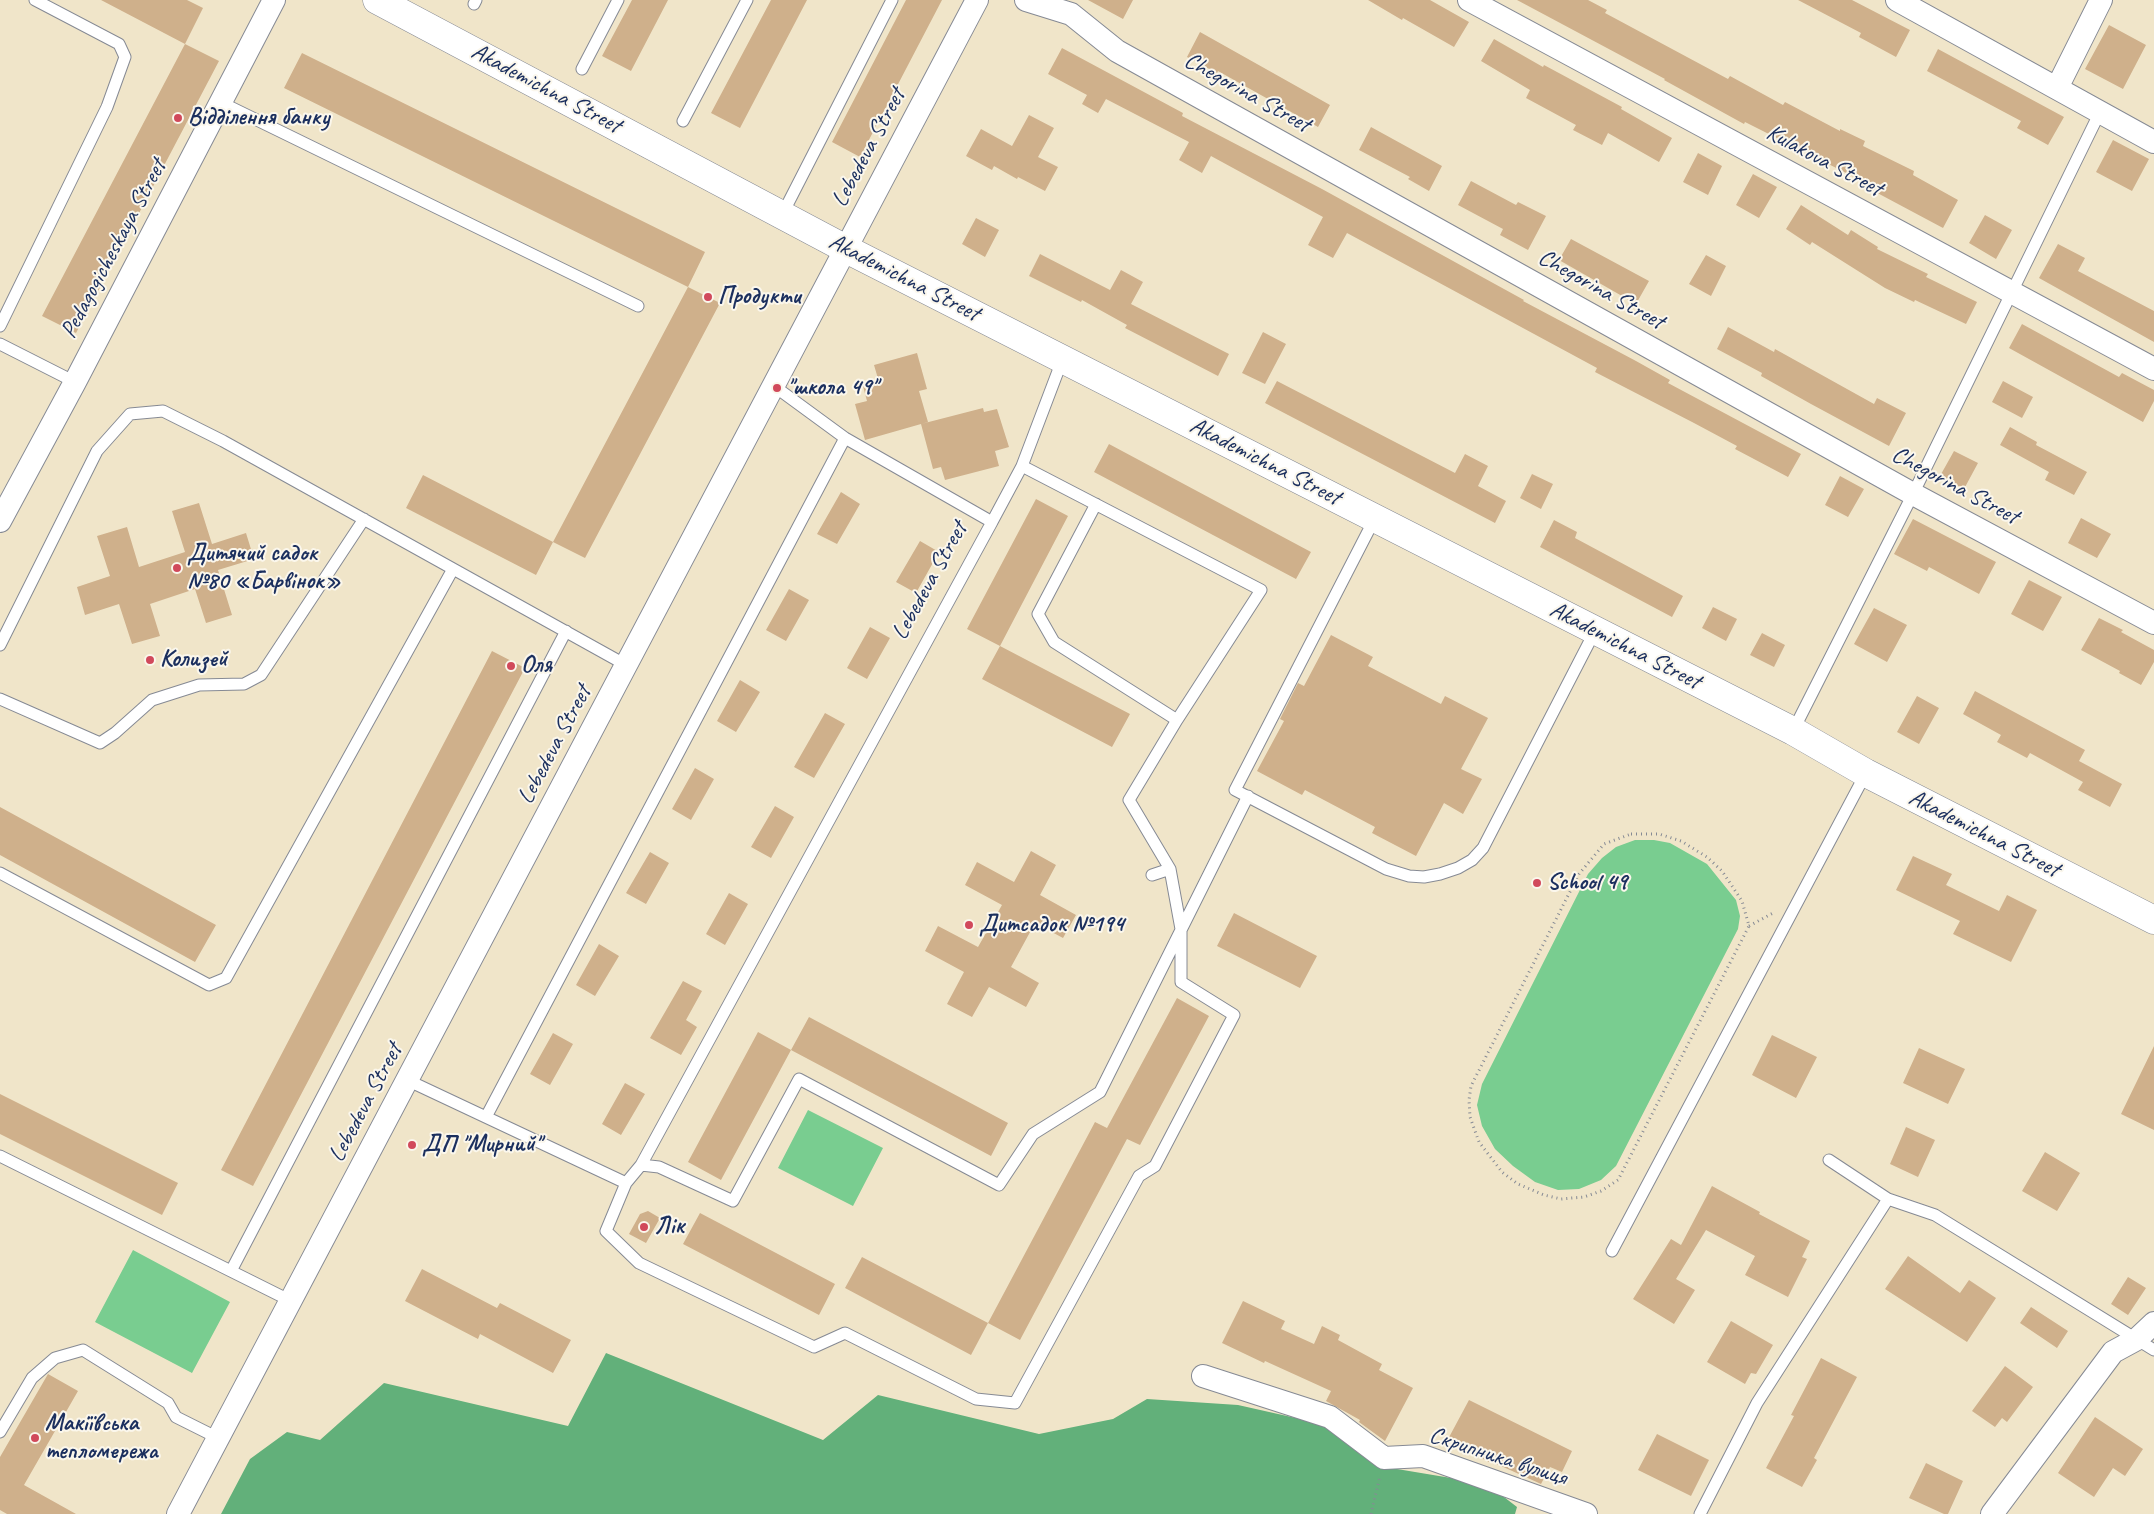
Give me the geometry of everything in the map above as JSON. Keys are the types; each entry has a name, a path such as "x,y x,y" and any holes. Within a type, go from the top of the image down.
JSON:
{"main road":[{"name":"Akademichna Street","path":"378,0 846,248 1793,731 1866,773 2154,920"}],"street":[{"name":"Pedagogicheskaya Street","path":"0,521 75,382 274,0"},
{"name":"Lebedeva Street","path":"178,1514 977,0"},
{"name":"Chegorina Street","path":"1026,0 1071,14 1117,51 1913,494 2154,623"},
{"name":"Kulakova Street","path":"1469,0 2154,369"},
{"path":"1897,0 2154,142"},
{"path":"2058,88 2101,0"},
{"path":"1992,1514 2113,1352 2145,1344 2154,1323"},
{"path":"1203,1376 1330,1417 1384,1458"},
{"name":"Скрипника вулиця","path":"1384,1458 1423,1456 1586,1514"}],"lane":[{"path":"0,326 107,107 125,57 119,44 35,0"},
{"path":"582,70 618,0"},
{"path":"683,121 748,0"},
{"path":"782,214 892,0"},
{"path":"220,102 638,306"},
{"path":"1793,731 1913,494 2100,112"},
{"path":"0,344 75,382"},
{"name":"Lebedeva Street","path":"1063,358 1022,466 641,1165 626,1183 606,1231 639,1263 814,1347 845,1333 976,1399 1015,1403 1139,1176 1155,1166 1234,1015 1181,982 1181,929"},
{"path":"774,386 845,438 992,522"},
{"path":"0,646 97,451 130,414 163,411 223,440 626,665"},
{"path":"486,1117 845,438"},
{"path":"1022,466 1261,590 1177,720 1129,800 1170,868 1181,929"},
{"path":"1096,504 1038,614 1054,642 1177,720"},
{"path":"1374,518 1235,790 1386,869 1409,876 1424,877 1458,868 1472,860 1483,848 1595,631"},
{"path":"0,699 100,743 115,733 152,700 199,685 244,684 261,675 364,519"},
{"path":"0,873 209,985 226,978 453,569"},
{"path":"230,1271 566,631"},
{"path":"1612,1251 1866,773"},
{"path":"641,1165 660,1167 733,1201 799,1079 999,1185 1033,1134 1100,1092 1248,796"},
{"path":"1152,875 1170,868"},
{"path":"408,1080 626,1183"},
{"path":"0,1156 291,1301"},
{"path":"1829,1160 1888,1198 1935,1215 2145,1344"},
{"path":"1700,1514 1757,1403 1888,1198"},
{"path":"0,1432 32,1378 55,1358 83,1350 168,1403 176,1417 218,1438"}],"path":[{"path":"1631,834 1659,834 1681,841 1707,857 1722,871 1742,901 1749,926 1618,1180 1601,1192 1584,1197 1561,1199 1544,1195 1518,1184 1502,1172 1479,1142 1470,1117 1468,1100 1471,1086 1579,874 1604,844 1631,834"},
{"path":"1371,1514 1384,1458"}],"green space":[{"path":"1635,840 1654,840 1670,843 1707,864 1736,900 1740,916 1738,929 1616,1166 1601,1180 1579,1189 1558,1190 1535,1182 1513,1166 1495,1149 1482,1126 1477,1105 1482,1084 1588,874 1602,858 1616,847"},
{"path":"808,1110 883,1148 853,1206 778,1168"},
{"path":"133,1250 230,1302 192,1373 95,1322"},
{"path":"606,1353 823,1440 878,1395 1039,1434 1113,1419 1147,1399 1238,1405 1327,1425 1385,1467 1487,1484 1517,1507 1515,1514 221,1514 250,1459 287,1432 320,1440 384,1383 568,1426"}],"building":[{"path":"101,0 187,0 203,8 185,44"},
{"path":"632,0 668,0 631,71 602,56"},
{"path":"771,0 807,0 740,128 711,113"},
{"path":"906,0 942,0 860,157 832,142"},
{"path":"1088,0 1133,0 1123,19"},
{"path":"1368,0 1430,0 1469,22 1454,47"},
{"path":"1517,0 1588,0 1607,10 1605,13 1728,79 1730,76 1783,105 1785,102 1840,131 1840,129 1865,141 1863,146 1914,171 1913,175 1958,200 1943,228 1868,188 1870,185 1745,122 1744,124 1665,79"},
{"path":"1798,0 1852,0 1910,30 1896,57 1859,37 1861,33"},
{"path":"2109,25 2146,45 2123,89 2085,69"},
{"path":"1200,32 1330,105 1318,127 1218,71 1217,73 1187,57"},
{"path":"1494,39 1543,67 1544,65 1622,107 1621,109 1672,138 1659,162 1608,133 1602,145 1573,130 1576,125 1526,98 1530,90 1481,61"},
{"path":"185,44 219,61 76,333 42,316"},
{"path":"1062,48 1183,113 1182,116 1322,189 1523,301 1636,361 1670,380 1668,383 1801,454 1788,477 1735,449 1737,446 1595,372 1597,368 1347,233 1333,258 1308,245 1323,217 1211,156 1202,173 1179,160 1189,142 1106,99 1098,113 1082,104 1087,95 1048,74"},
{"path":"1938,49 2064,117 2048,145 2017,128 2021,121 1927,71"},
{"path":"302,53 705,252 688,287 284,88"},
{"path":"1029,115 1054,128 1038,157 1058,167 1045,191 1018,177 1017,179 994,166 992,170 966,156 981,129 1012,146"},
{"path":"1371,127 1442,166 1429,191 1408,179 1410,177 1359,150"},
{"path":"2113,140 2149,159 2132,191 2096,172"},
{"path":"1698,153 1722,166 1708,195 1683,182"},
{"path":"1753,174 1777,187 1759,218 1736,205"},
{"path":"1471,181 1516,205 1518,202 1546,216 1528,250 1500,235 1503,229 1458,205"},
{"path":"1801,205 1848,235 1851,230 1878,247 1877,249 1928,274 1926,277 1977,302 1966,324 1885,288 1812,242 1810,245 1786,229"},
{"path":"1985,215 2012,230 1996,259 1969,243"},
{"path":"976,218 999,230 985,257 962,244"},
{"path":"1571,239 1649,281 1636,304 1559,260"},
{"path":"2058,244 2085,258 2078,271 2154,311 2154,342 2039,278"},
{"path":"1040,254 1110,290 1121,270 1143,282 1131,304 1229,354 1218,376 1125,328 1127,325 1082,300 1081,302 1029,276"},
{"path":"1706,255 1726,266 1711,296 1689,284"},
{"path":"688,287 720,303 585,558 553,542"},
{"path":"2022,324 2119,377 2122,373 2154,390 2154,401 2143,422 2009,348"},
{"path":"1728,327 1774,352 1775,349 1874,404 1877,398 1906,413 1889,446 1761,376 1762,373 1717,349"},
{"path":"1263,332 1286,344 1265,384 1242,373"},
{"path":"917,353 927,389 919,391 928,422 865,440 855,404 867,401 863,386 879,382 874,365"},
{"path":"1277,381 1455,473 1465,454 1488,466 1478,486 1506,501 1495,523 1265,403"},
{"path":"2003,381 2033,397 2022,418 1992,402"},
{"path":"983,408 984,412 997,409 1009,447 995,451 999,466 945,480 941,467 933,469 921,424"},
{"path":"2010,427 2037,442 2036,445 2087,472 2074,495 2045,480 2049,472 2000,445"},
{"path":"1109,444 1311,552 1296,579 1094,472"},
{"path":"1954,451 1978,463 1964,489 1940,476"},
{"path":"1532,474 1553,484 1541,509 1520,498"},
{"path":"423,475 553,542 536,575 406,508"},
{"path":"1840,476 1864,489 1848,517 1825,505"},
{"path":"841,492 860,504 837,544 817,534"},
{"path":"1036,499 1068,516 1000,646 967,629"},
{"path":"199,503 212,544 246,533 254,559 218,570 232,615 206,623 195,589 150,604 160,636 132,644 119,604 85,615 77,587 110,576 97,536 127,527 139,567 185,552 172,511"},
{"path":"2081,518 2111,534 2097,558 2068,543"},
{"path":"1913,519 1996,562 1979,594 1929,567 1927,571 1894,554"},
{"path":"1554,520 1577,532 1575,538 1683,596 1672,617 1540,547"},
{"path":"920,541 939,552 916,593 896,582"},
{"path":"2029,580 2062,597 2043,631 2011,614"},
{"path":"789,589 809,600 786,641 766,630"},
{"path":"1713,607 1737,619 1726,641 1702,628"},
{"path":"1874,608 1907,625 1887,662 1854,644"},
{"path":"2099,618 2123,630 2121,632 2154,650 2154,662 2141,685 2119,673 2120,671 2081,650"},
{"path":"870,627 890,638 867,679 847,668"},
{"path":"1762,633 1785,645 1774,667 1750,655"},
{"path":"1331,635 1373,657 1368,666 1441,704 1445,696 1488,718 1461,769 1482,779 1463,814 1444,803 1416,856 1372,833 1375,827 1305,790 1302,795 1257,771 1284,721 1280,719 1298,683 1304,686"},
{"path":"1000,646 1130,714 1112,747 982,679"},
{"path":"492,651 525,668 253,1186 221,1170"},
{"path":"740,680 760,692 736,732 717,721"},
{"path":"1975,691 2085,750 2079,761 2122,784 2110,807 2078,790 2083,782 2030,753 2027,758 1997,742 2001,735 1963,714"},
{"path":"1917,696 1939,708 1919,744 1897,732"},
{"path":"825,713 845,724 814,778 794,767"},
{"path":"695,768 714,779 691,820 672,809"},
{"path":"775,806 794,817 771,858 751,847"},
{"path":"0,807 216,925 195,962 0,855"},
{"path":"1031,851 1056,865 1040,895 1076,915 1063,938 1035,923 1011,967 1039,983 1026,1007 989,987 972,1017 947,1004 964,972 925,951 938,926 978,947 1002,905 965,885 977,862 1014,882"},
{"path":"650,852 669,863 646,904 626,893"},
{"path":"1913,856 1952,874 1946,885 1999,911 2007,895 2037,910 2011,962 1953,934 1960,921 1896,890"},
{"path":"729,893 748,904 725,945 706,934"},
{"path":"1234,913 1317,956 1300,988 1217,946"},
{"path":"599,944 619,956 595,996 576,985"},
{"path":"683,981 702,991 686,1020 697,1027 681,1055 650,1038"},
{"path":"1177,998 1209,1016 1140,1145 1127,1139 1020,1340 988,1323 1095,1122 1107,1128"},
{"path":"809,1017 1008,1123 991,1156 791,1050"},
{"path":"758,1032 791,1050 721,1180 688,1162"},
{"path":"553,1033 573,1044 550,1085 530,1074"},
{"path":"1772,1035 1817,1057 1796,1098 1752,1075"},
{"path":"2154,1046 2154,1130 2121,1114"},
{"path":"1919,1048 1965,1069 1948,1104 1903,1083"},
{"path":"625,1083 645,1094 621,1135 602,1124"},
{"path":"0,1094 178,1183 162,1215 0,1134"},
{"path":"1906,1127 1935,1140 1918,1177 1890,1164"},
{"path":"2045,1152 2080,1173 2057,1211 2022,1191"},
{"path":"1712,1186 1810,1241 1802,1257 1807,1259 1788,1297 1745,1275 1755,1256 1706,1230 1676,1279 1695,1290 1674,1324 1633,1299 1671,1239 1681,1245"},
{"name":"Лік","path":"648,1211 660,1218 646,1243 629,1234 640,1214"},
{"path":"700,1213 835,1284 819,1315 683,1244"},
{"path":"1908,1256 1960,1293 1969,1280 1996,1298 1967,1342 1885,1289"},
{"path":"862,1257 988,1323 971,1355 845,1288"},
{"path":"422,1269 497,1308 500,1303 571,1340 553,1373 480,1334 478,1339 405,1301"},
{"path":"2128,1277 2146,1288 2128,1315 2111,1304"},
{"path":"1243,1301 1285,1321 1281,1329 1314,1344 1322,1326 1340,1335 1338,1340 1382,1364 1379,1370 1413,1388 1385,1441 1359,1422 1360,1420 1326,1401 1331,1391 1222,1343"},
{"path":"2031,1307 2068,1331 2057,1348 2020,1323"},
{"path":"1731,1321 1773,1345 1756,1374 1751,1373 1745,1384 1707,1362"},
{"path":"1821,1358 1857,1377 1814,1458 1817,1460 1802,1487 1766,1468 1794,1416 1791,1415"},
{"path":"2005,1366 2033,1387 2007,1422 2002,1418 1995,1427 1972,1411"},
{"path":"48,1374 78,1391 24,1485 76,1514 7,1514 0,1510 0,1457"},
{"path":"1469,1400 1572,1451 1562,1472 1550,1467 1541,1484 1489,1462 1447,1441"},
{"path":"2095,1417 2143,1449 2125,1476 2113,1468 2094,1497 2058,1473"},
{"path":"1657,1434 1709,1460 1691,1496 1638,1470"},
{"path":"1926,1463 1963,1481 1948,1514 1944,1514 1909,1498"}],"place":[{"name":"Відділення банку","path":"178,118"},
{"name":"Продукти","path":"708,297"},
{"name":"\"школа 49\"","path":"777,388"},
{"name":"Дитячий садок №80 «Барвінок»","path":"177,568"},
{"name":"Колизей","path":"150,660"},
{"name":"Оля","path":"511,666"},
{"name":"School 49","path":"1537,883"},
{"name":"Дитсадок №194","path":"969,925"},
{"name":"ДП \"Мирний\"","path":"412,1145"},
{"name":"Лік","path":"644,1227"},
{"name":"Макіївська тепломережа","path":"35,1438"}]}
